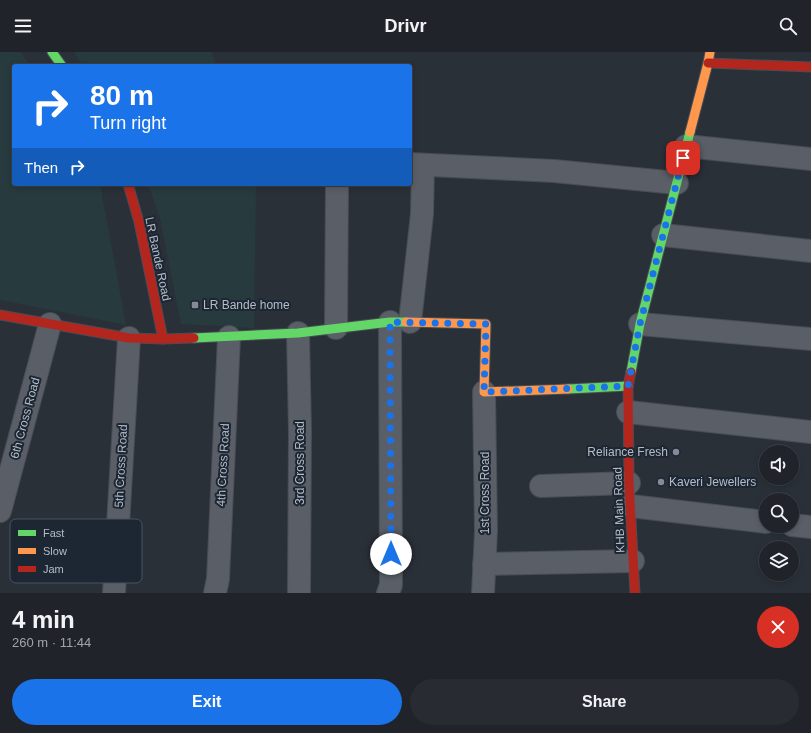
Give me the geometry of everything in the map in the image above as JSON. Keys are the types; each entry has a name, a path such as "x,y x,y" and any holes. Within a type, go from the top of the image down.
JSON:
{"street":[{"path":"52,52 61,64"},
{"name":"KHB Main Road","path":"635,593 630,482 628,386 640,324 710,52"},
{"path":"708,63 811,67"},
{"path":"686,146 811,159"},
{"path":"388,593 392,585 400,322 422,214 417,164 554,171 677,182"},
{"name":"LR Bande Road","path":"129,186 139,222 162,339"},
{"path":"336,328 337,186"},
{"path":"663,235 811,251"},
{"path":"0,315 129,338 162,339 229,337 400,322 486,324 484,392 628,386"},
{"name":"6th Cross Road","path":"0,511 50,324"},
{"path":"640,324 811,339"},
{"name":"3rd Cross Road","path":"298,332 300,432 299,593"},
{"name":"4th Cross Road","path":"215,593 218,579 229,337"},
{"name":"5th Cross Road","path":"118,519 129,338"},
{"name":"1st Cross Road","path":"483,593 486,530 484,392"},
{"path":"628,412 811,432"},
{"path":"542,486 630,482"},
{"path":"631,506 759,521"},
{"path":"799,526 811,527"},
{"path":"484,564 633,561"},
{"name":"5th Cross Road","path":"114,593 115,583"}],"green space":[{"path":"0,52 20,52 29,64 12,64 12,186 100,186 126,325 0,300"},
{"path":"74,52 211,52 216,64 82,64"},
{"path":"149,186 256,186 254,328 181,324 160,218"}],"traffic: fast":[{"path":"52,52 61,64"},
{"path":"631,372 640,324 690,132"},
{"path":"194,338 298,333 390,322 406,322"},
{"path":"568,389 628,386"}],"traffic: slow":[{"path":"690,132 710,52"},
{"path":"406,322 486,324 484,392 568,389"}],"traffic: jam":[{"path":"708,63 811,67"},
{"path":"129,186 139,222 163,339"},
{"path":"0,315 129,338 194,338"},
{"path":"631,372 628,386 629,483 635,593"}],"place":[{"name":"LR Bande home","path":"195,305"},
{"name":"Reliance Fresh","path":"676,452"},
{"name":"Kaveri Jewellers","path":"661,482"}],"route":[{"path":"391,554 390,322 486,324 484,392 628,386 640,324 683,158"}]}
